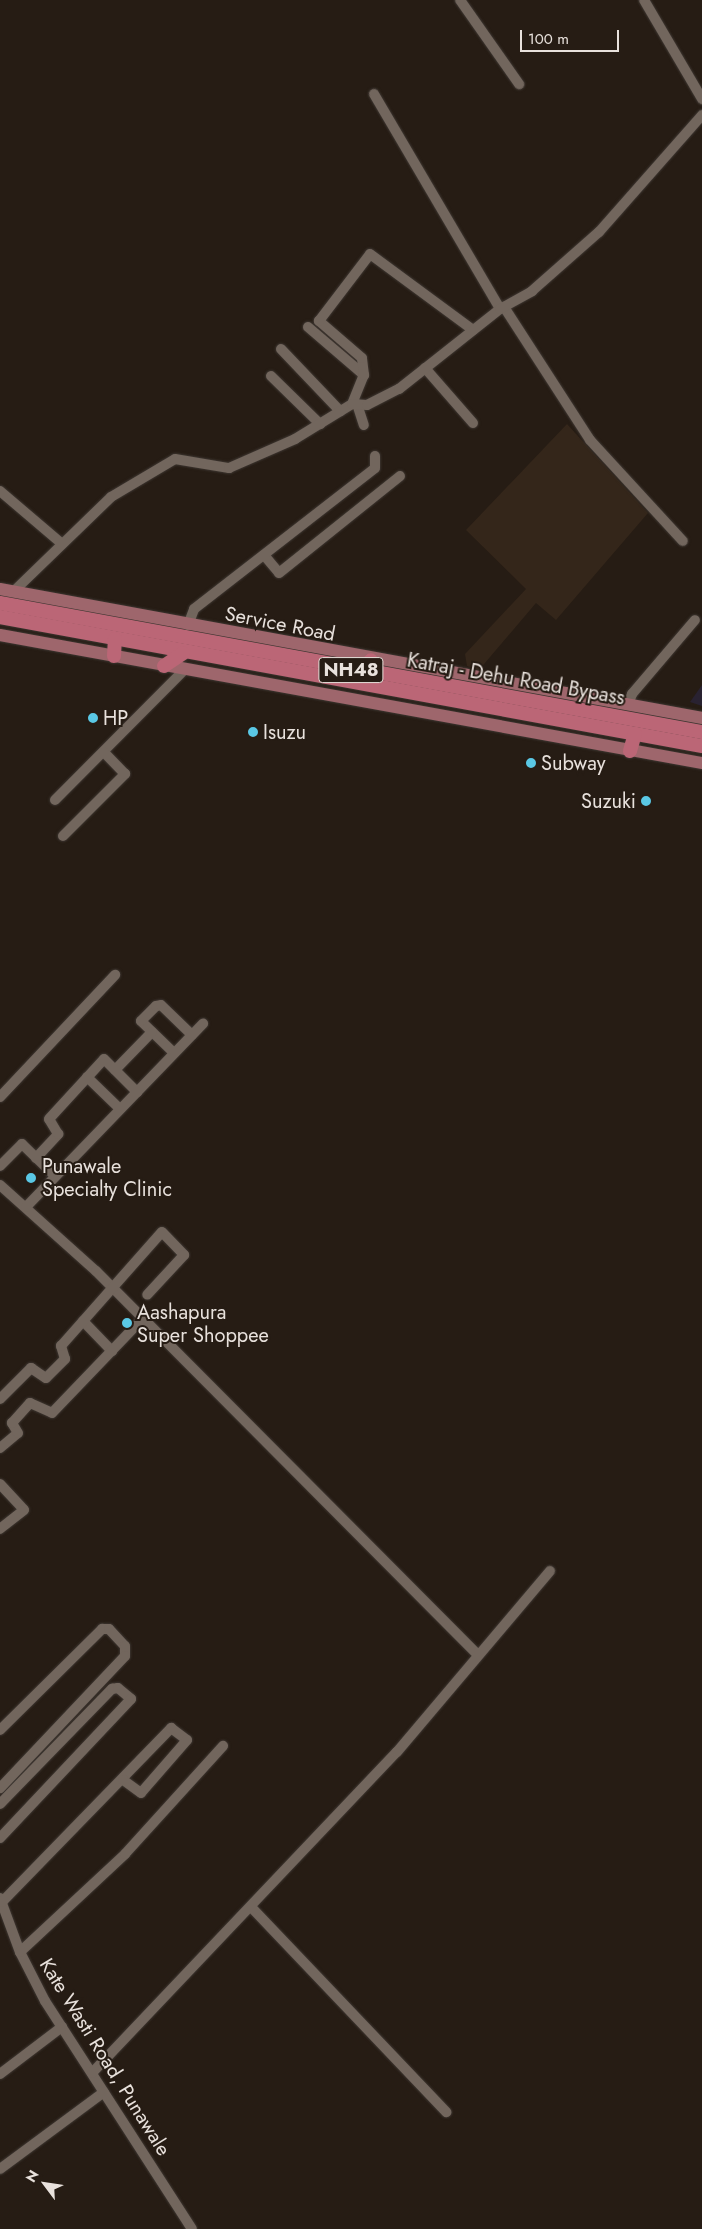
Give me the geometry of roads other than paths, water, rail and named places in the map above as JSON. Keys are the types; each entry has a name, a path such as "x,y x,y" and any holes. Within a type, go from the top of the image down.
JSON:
{"highway":[{"name":"Katraj - Dehu Road Bypass","path":"0,603 360,672 702,732"},
{"name":"Katraj - Dehu Road Bypass","path":"0,617 702,746"},
{"path":"0,628 54,636 69,630"},
{"path":"114,656 116,639"},
{"path":"164,666 183,652"},
{"path":"360,672 372,660"},
{"path":"630,751 634,734"}],"main road":[{"name":"Service Road","path":"6,590 372,660 702,718"},
{"path":"0,634 184,670 702,763"}],"street":[{"path":"460,0 519,84"},
{"path":"644,0 702,99"},
{"path":"374,94 464,254 590,440 683,540"},
{"path":"6,590 112,497 175,459 229,468 320,424 355,404 367,406 425,368 502,308 532,291 599,232 702,116"},
{"path":"364,425 355,404 364,375 355,349 319,321 370,254 473,330"},
{"path":"308,327 364,375"},
{"path":"281,349 340,411"},
{"path":"425,368 473,423"},
{"path":"271,376 320,424"},
{"path":"188,625 194,609 375,468 375,456"},
{"path":"264,556 279,573 400,476"},
{"path":"0,491 60,542"},
{"path":"628,705 632,694 695,620"},
{"path":"55,800 184,670"},
{"path":"63,836 125,774 104,752"},
{"path":"0,1097 115,976"},
{"path":"174,1053 141,1021 158,1004 192,1035"},
{"path":"26,1207 202,1024"},
{"path":"115,1070 152,1032"},
{"path":"36,1158 58,1134 49,1119 104,1059 137,1092"},
{"path":"87,1077 120,1109"},
{"path":"0,1166 22,1144 56,1176"},
{"path":"0,1185 113,1287 476,1653"},
{"path":"0,1399 31,1368 47,1377 65,1360 60,1347 162,1232 184,1255 147,1295"},
{"path":"0,1448 18,1433 12,1423 30,1403 52,1413 143,1318"},
{"path":"83,1321 112,1351"},
{"path":"0,1484 24,1510 0,1529"},
{"path":"92,2073 252,1908 397,1752 476,1653 550,1571"},
{"path":"0,1730 102,1629 108,1629 125,1646 125,1656 0,1788"},
{"path":"0,1804 112,1689 118,1688 131,1699 0,1838"},
{"path":"1,1903 123,1780 171,1728 187,1740 141,1793 123,1780"},
{"path":"20,1952 125,1854 223,1746"},
{"name":"Kate Wasti Road, Punawale","path":"1,1903 20,1952 62,2027 192,2229"},
{"path":"252,1908 446,2112"},
{"path":"0,2074 62,2027"},
{"path":"0,2168 104,2092"}],"place":[{"name":"HP","path":"93,718"},
{"name":"Isuzu","path":"253,732"},
{"name":"Subway","path":"531,763"},
{"name":"Suzuki","path":"646,801"},
{"name":"Punawale Specialty Clinic","path":"31,1178"},
{"name":"Aashapura Super Shoppee","path":"127,1323"}]}
